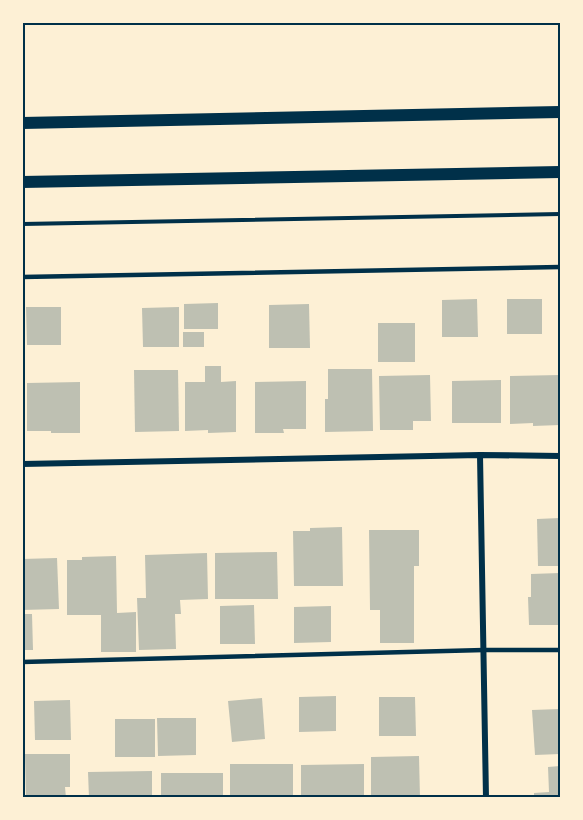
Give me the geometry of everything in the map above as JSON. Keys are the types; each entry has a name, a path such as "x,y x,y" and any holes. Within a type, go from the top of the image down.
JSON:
{"main road":[{"path":"22,123 561,112"},
{"path":"22,182 561,172"}],"street":[{"path":"22,464 480,455 561,456"},
{"path":"480,455 486,798"}],"lane":[{"path":"22,277 561,267"},
{"path":"22,662 561,650"}],"path":[{"path":"22,224 561,214"}],"building":[{"path":"477,299 478,337 442,337 442,300"},
{"path":"507,299 542,299 542,334 507,334"},
{"path":"218,303 218,329 184,329 184,304"},
{"path":"309,304 310,348 269,348 269,305"},
{"path":"26,307 61,307 61,345 27,345"},
{"path":"179,307 179,347 143,347 142,308"},
{"path":"378,323 415,323 415,362 378,362"},
{"path":"183,332 204,332 204,347 183,347"},
{"path":"205,366 221,366 221,382 236,381 236,432 185,431 185,382 205,382"},
{"path":"328,369 372,369 373,431 325,432"},
{"path":"134,370 178,370 179,431 135,432"},
{"path":"430,375 431,421 413,421 413,430 380,430 379,376"},
{"path":"560,375 560,425 510,424 510,376"},
{"path":"501,380 501,423 452,423 452,381"},
{"path":"306,381 306,429 283,429 284,433 255,433 255,382"},
{"path":"80,382 80,433 27,431 27,383"},
{"path":"560,518 560,566 538,566 537,519"},
{"path":"342,527 343,586 294,586 293,531"},
{"path":"369,530 419,530 419,566 414,566 414,643 380,643 380,610 370,610"},
{"path":"277,552 278,599 215,599 215,553"},
{"path":"207,553 208,599 180,600 181,614 175,614 176,649 139,650 137,598 146,598 145,555"},
{"path":"116,556 117,613 136,612 136,652 101,652 101,615 67,615 67,560"},
{"path":"57,558 59,609 22,610 22,559"},
{"path":"560,573 560,625 529,625 528,597 531,597 531,574"},
{"path":"254,605 255,644 220,644 220,606"},
{"path":"331,606 331,642 294,643 294,607"},
{"path":"22,614 32,614 33,650 22,650"},
{"path":"336,696 336,731 299,732 299,697"},
{"path":"379,697 415,697 416,736 379,736"},
{"path":"262,698 265,739 232,742 228,701"},
{"path":"70,700 71,740 35,740 34,701"},
{"path":"560,709 560,754 535,755 532,710"},
{"path":"157,718 196,718 196,755 158,756"},
{"path":"115,719 155,719 155,757 115,757"},
{"path":"25,754 70,754 70,787 65,787 66,798 26,798"},
{"path":"419,756 420,798 371,798 371,757"},
{"path":"230,764 293,764 293,798 230,798"},
{"path":"364,764 364,798 301,798 301,765"},
{"path":"560,766 560,798 534,798 534,793 549,792 548,767"},
{"path":"152,771 152,798 89,798 88,772"},
{"path":"161,773 223,773 223,798 161,798"}]}
